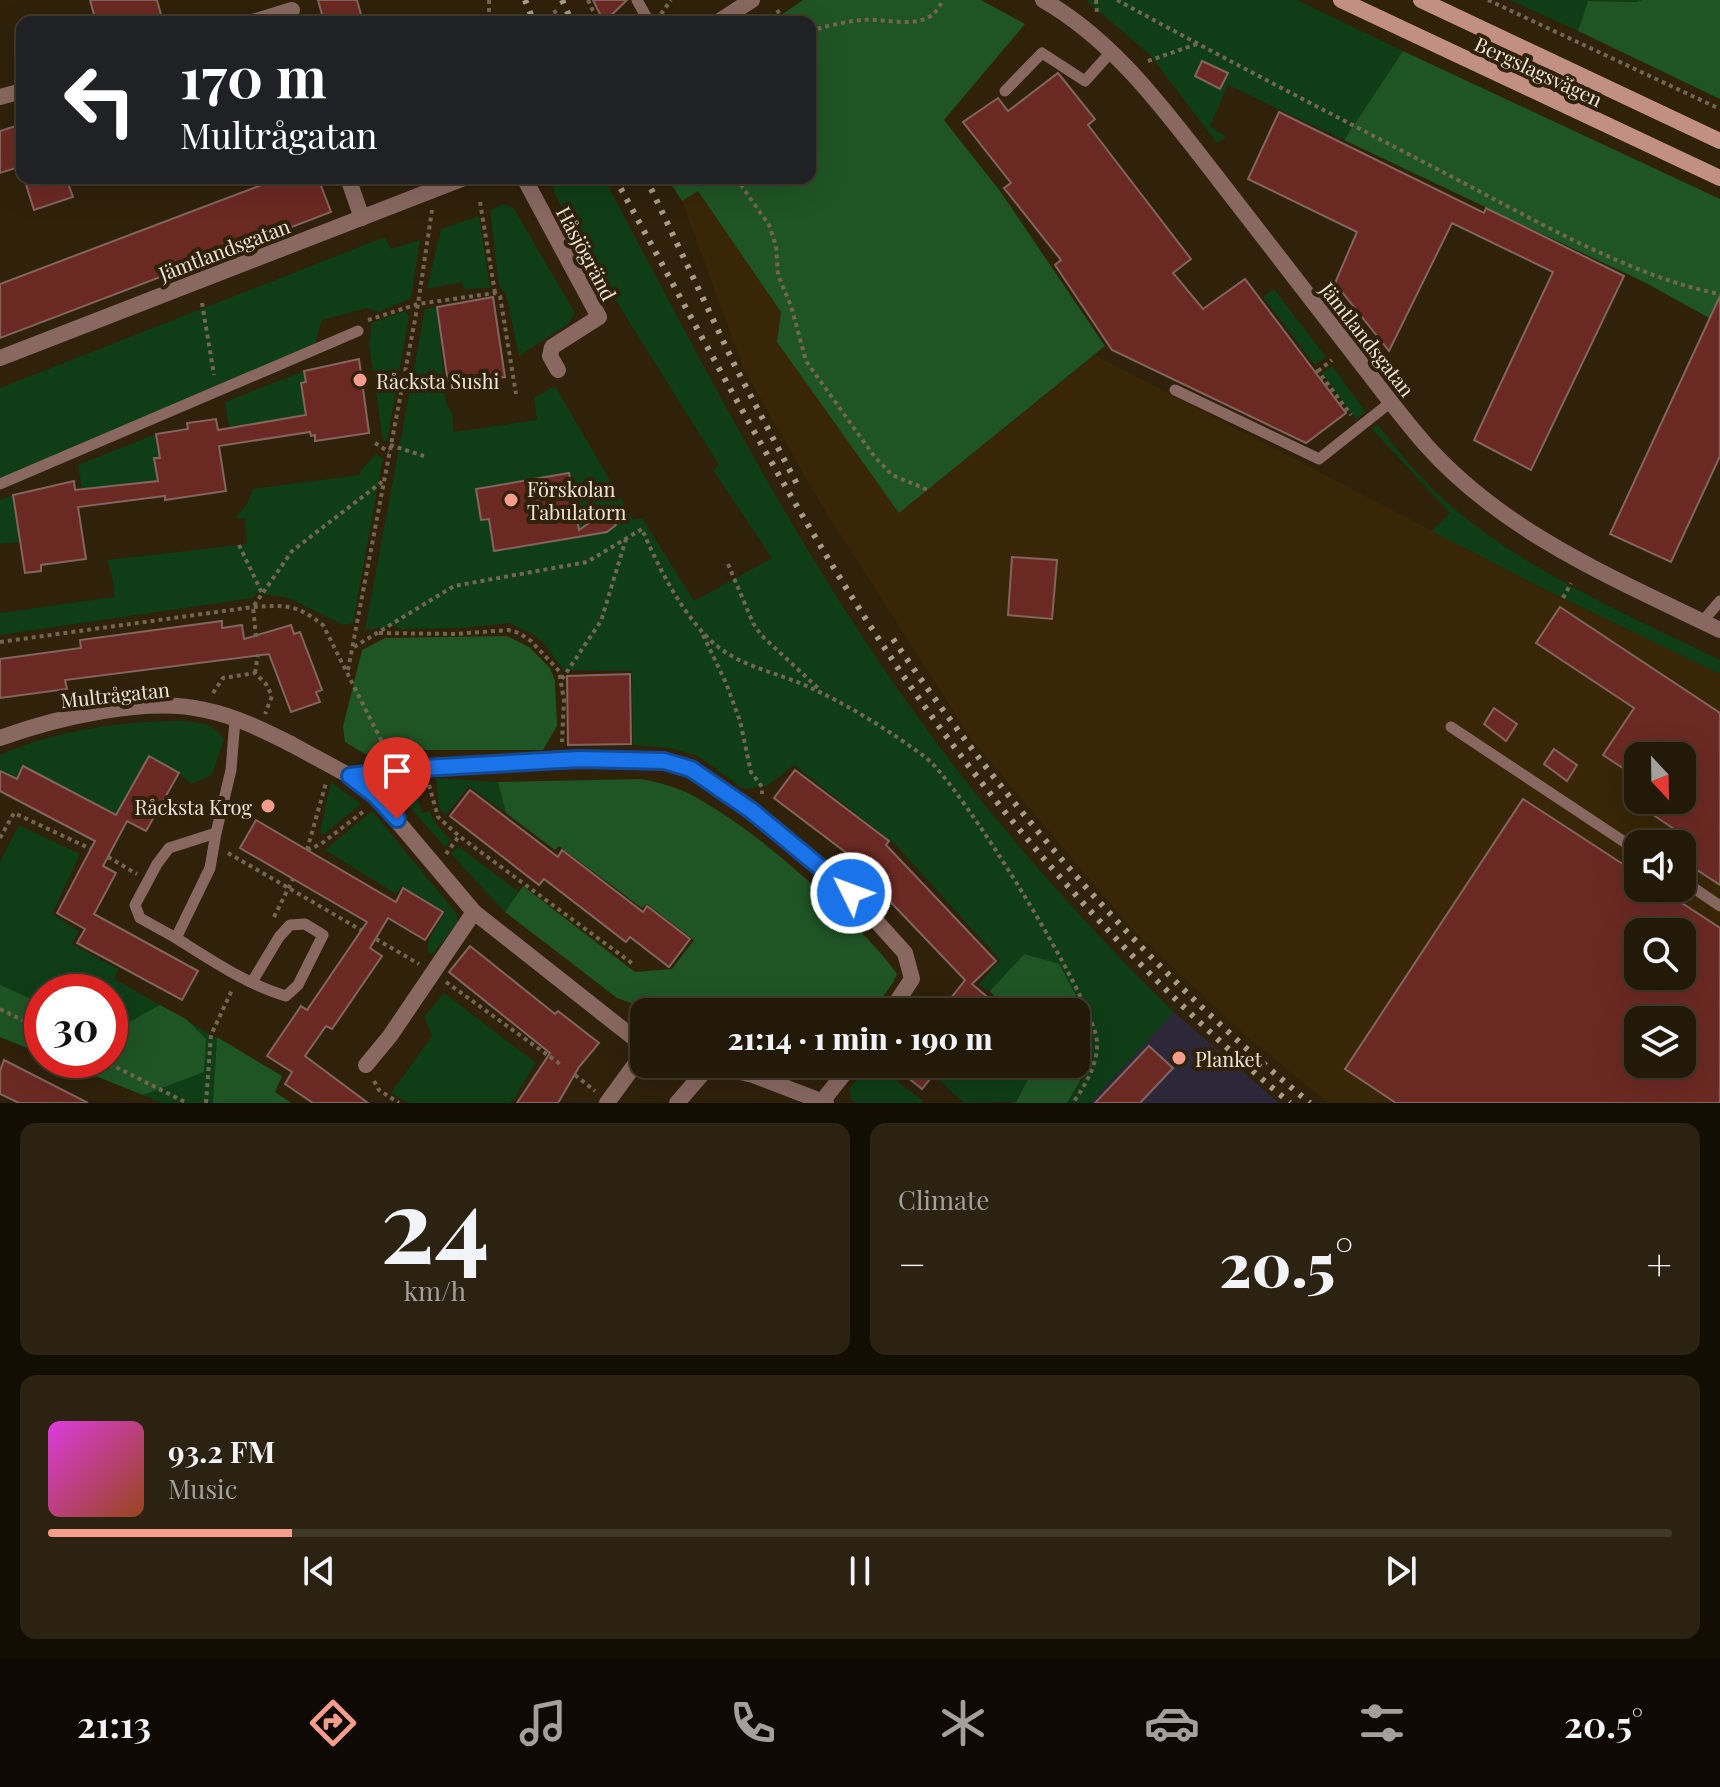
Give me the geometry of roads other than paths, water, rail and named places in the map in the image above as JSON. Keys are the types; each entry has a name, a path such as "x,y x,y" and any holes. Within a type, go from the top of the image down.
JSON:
{"main road":[{"name":"Bergslagsvägen","path":"1341,0 1720,178"},
{"name":"Bergslagsvägen","path":"1421,0 1720,141"}],"street":[{"path":"727,16 752,0"},
{"name":"Jämtlandsgatan","path":"1043,0 1111,52 1128,69 1198,152 1426,445 1473,492 1542,540 1579,561 1720,630"},
{"path":"350,184 362,218"},
{"name":"Jämtlandsgatan","path":"0,358 449,184"},
{"name":"Håsjögränd","path":"527,184 599,317 552,347 550,356 558,370"},
{"name":"Multrågatan","path":"0,738 83,713 176,706 202,709 258,728 350,776 379,799 474,912 630,1038"},
{"path":"350,776 428,768 634,759 664,761 691,769 752,811 822,868 877,919 905,953 912,979 899,998"},
{"path":"366,1065 390,1036 474,912"},
{"name":"Multrågatan","path":"607,1102 630,1069"},
{"path":"677,1103 697,1078"},
{"path":"761,1078 824,1102 842,1078"}],"lane":[{"path":"1005,91 1042,53 1085,81 1111,52"},
{"path":"0,484 358,331"},
{"path":"1175,390 1319,459 1391,402"},
{"path":"1702,622 1720,601"},
{"path":"176,938 210,868 231,770 235,720"},
{"path":"1451,727 1624,842"},
{"path":"215,839 169,848 135,905 140,918 252,982 286,996 298,985 323,935 305,924 290,925 279,937 252,982"},
{"path":"1696,890 1720,906"}],"railway":[{"path":"525,0 532,16"},
{"path":"562,0 569,16"},
{"path":"618,184 825,553 902,674 944,733 1034,847 1131,955 1290,1103"},
{"path":"649,184 735,366 798,486"},
{"path":"893,639 985,766 1085,886 1193,999 1310,1103"}],"place":[{"name":"Råcksta Sushi","path":"360,380"},
{"name":"Förskolan Tabulatorn","path":"511,500"},
{"name":"Råcksta Krog","path":"268,806"},
{"name":"Planket","path":"1179,1058"}]}
